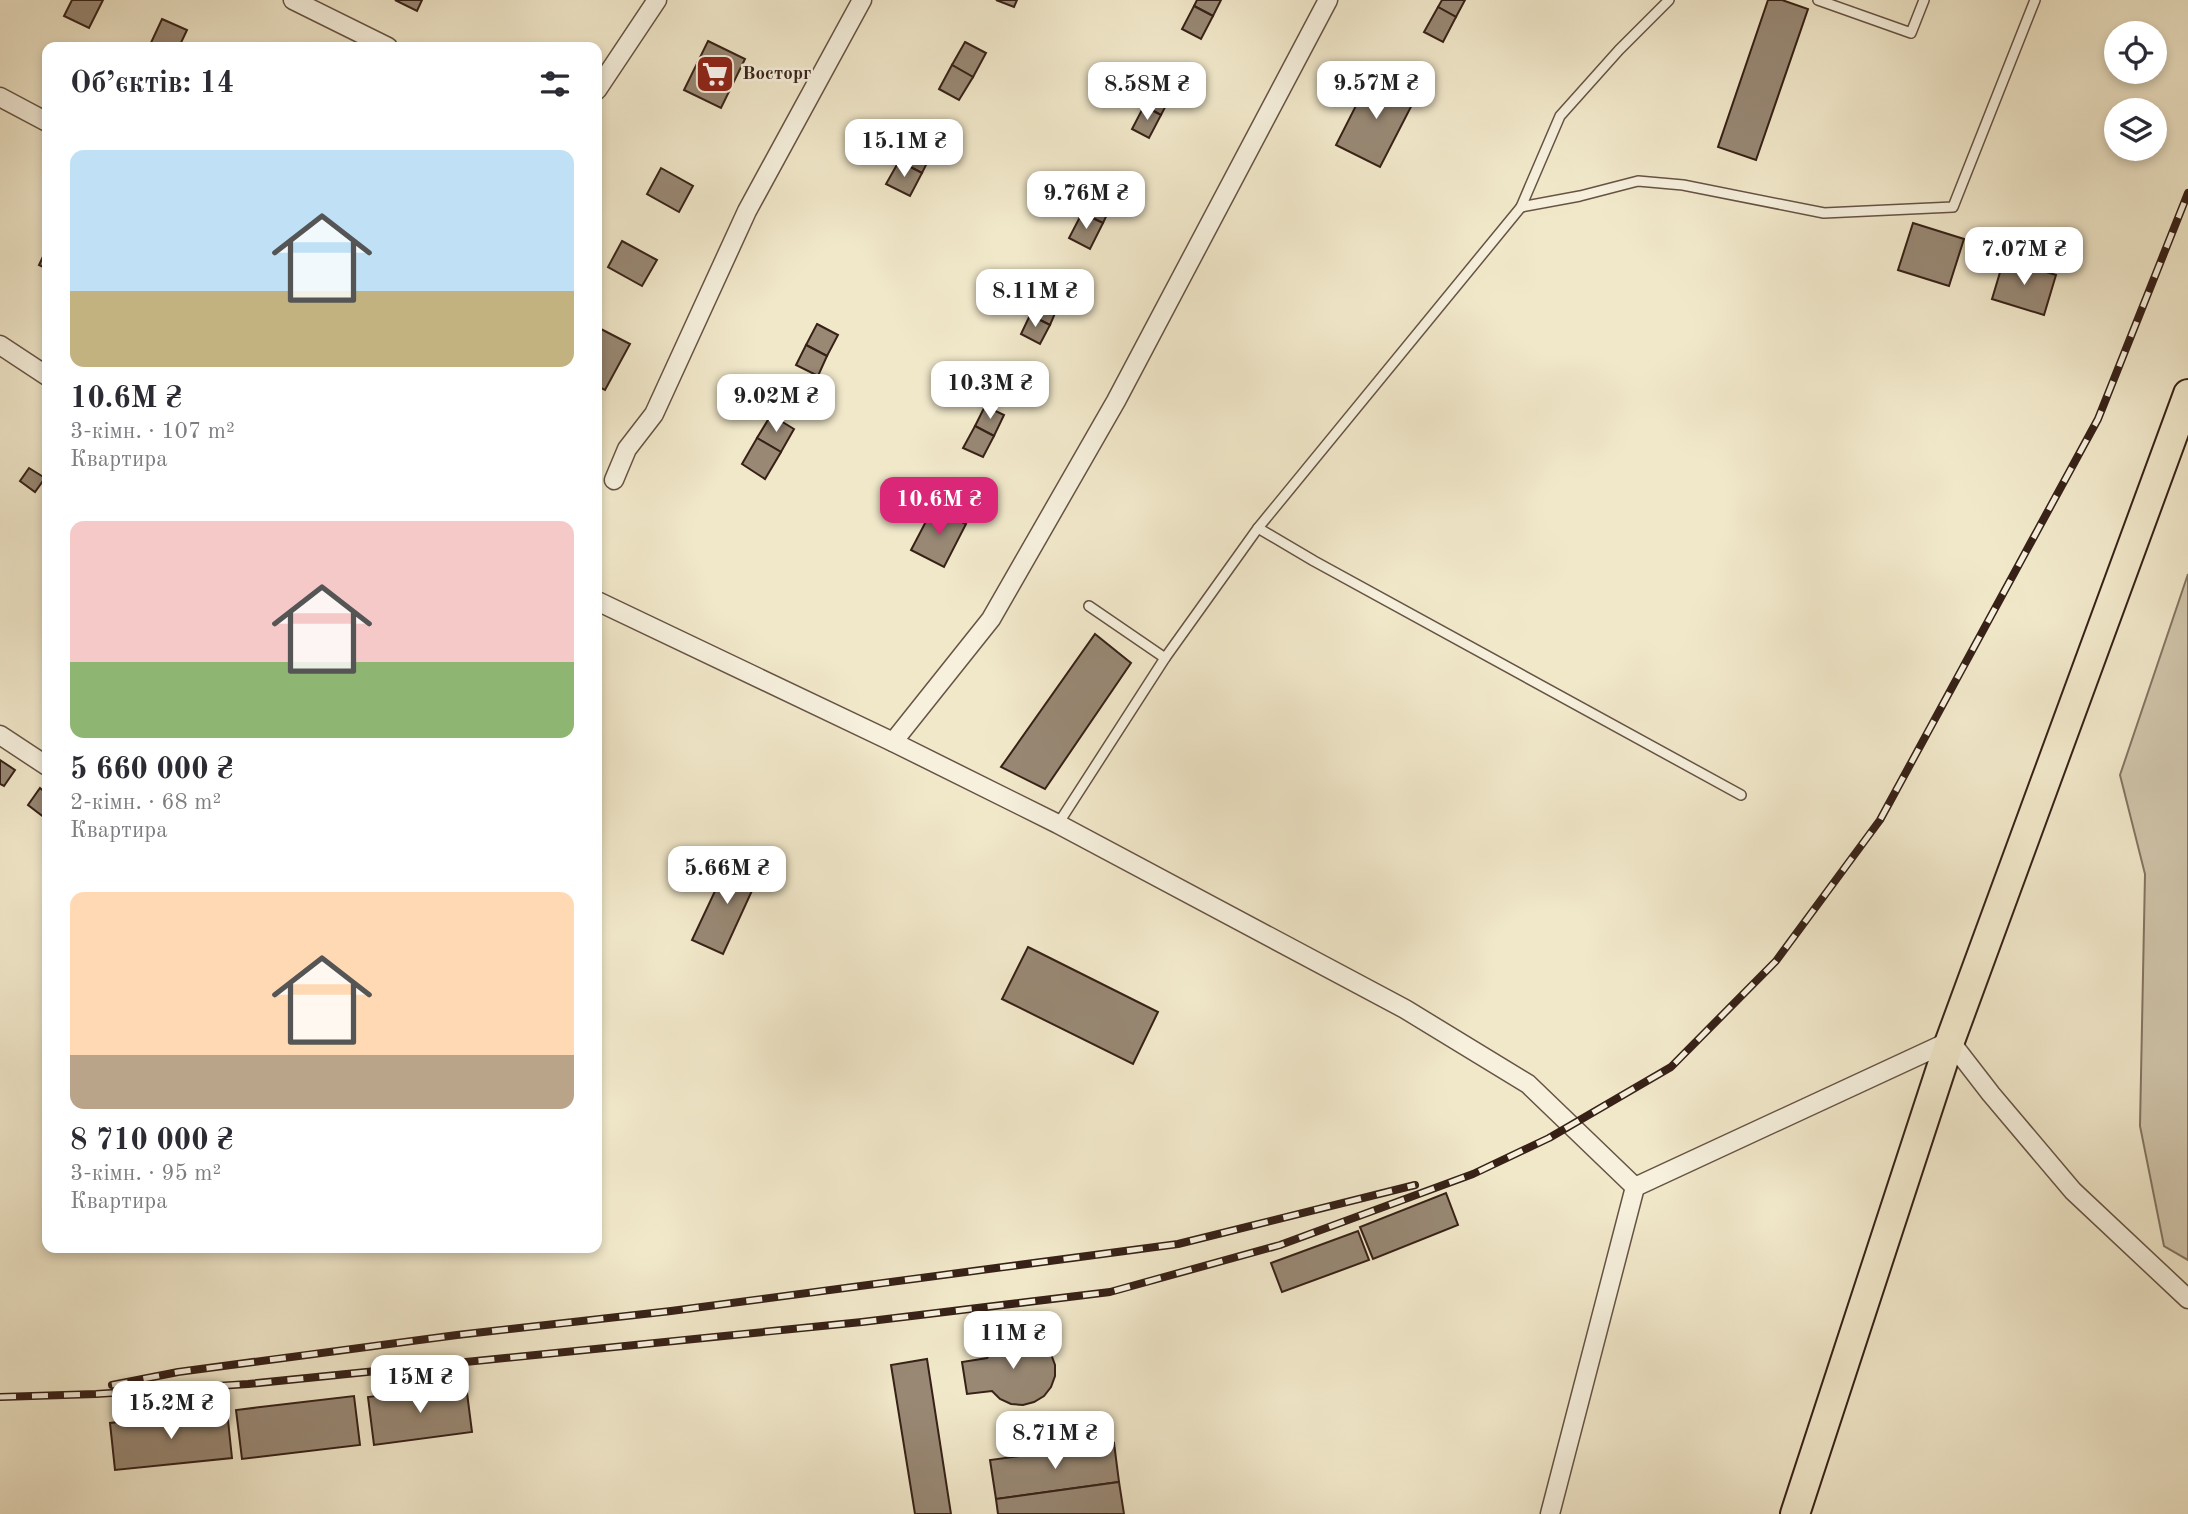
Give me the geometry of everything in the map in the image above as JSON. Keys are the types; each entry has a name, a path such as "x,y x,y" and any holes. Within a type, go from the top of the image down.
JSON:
{"main road":[{"path":"1795,1514 1950,1041 2188,394"}],"street":[{"path":"293,0 378,42"},
{"path":"602,82 657,0"},
{"path":"614,480 627,449 654,414 747,211 862,0"},
{"path":"893,742 991,619 1123,390 1328,0"},
{"path":"0,97 42,119"},
{"path":"0,345 42,373"},
{"path":"602,603 1058,824 1405,1009 1528,1084 1635,1187"},
{"path":"0,735 42,763"},
{"path":"1635,1187 1950,1041 2073,1191 2188,1299"},
{"path":"1550,1514 1635,1187"}],"lane":[{"path":"1058,824 1165,658 1258,528 1521,207 1560,116 1619,50 1669,0"},
{"path":"1818,0 1911,33 1924,0"},
{"path":"1521,207 1638,181 1683,185 1824,213 1953,207 2035,0"},
{"path":"1258,528 1741,795"},
{"path":"1089,607 1165,658"}],"shaded area":[{"path":"2188,574 2188,1260 2164,1246 2140,1126 2145,874 2120,775"}],"building":[{"path":"72,0 103,0 89,28 64,16"},
{"path":"395,0 422,0 417,11"},
{"path":"996,0 1017,0 1014,7"},
{"path":"1197,0 1221,0 1213,16 1194,6"},
{"path":"1442,0 1465,0 1456,17 1438,7"},
{"path":"1768,0 1782,0 1808,9 1756,160 1718,147"},
{"path":"1194,6 1213,16 1201,39 1182,29"},
{"path":"1438,7 1456,17 1443,42 1424,32"},
{"path":"162,19 187,30 181,42 151,42"},
{"name":"Восторг","path":"708,41 745,59 721,108 684,90"},
{"path":"965,42 986,53 973,77 952,65"},
{"path":"952,65 973,77 959,100 939,89"},
{"path":"1372,74 1416,97 1380,167 1336,145"},
{"path":"1154,85 1172,94 1161,115 1144,106"},
{"path":"1144,106 1161,115 1149,138 1132,129"},
{"path":"910,139 933,151 922,173 899,161"},
{"path":"899,161 922,173 910,196 886,184"},
{"path":"661,168 693,186 679,212 647,194"},
{"path":"1094,188 1115,198 1103,223 1082,213"},
{"path":"1082,213 1103,223 1090,249 1069,238"},
{"path":"1913,223 1964,239 1949,286 1898,270"},
{"path":"622,241 657,260 642,286 608,267"},
{"path":"2004,259 2056,275 2044,315 1992,299"},
{"path":"1040,295 1059,304 1050,325 1030,315"},
{"path":"1030,315 1050,325 1040,344 1021,334"},
{"path":"817,324 838,335 827,356 806,345"},
{"path":"602,330 630,344 605,390 602,388"},
{"path":"806,345 827,356 818,376 796,365"},
{"path":"985,406 1004,415 994,436 975,426"},
{"path":"771,415 794,429 781,452 757,438"},
{"path":"975,426 994,436 983,457 963,448"},
{"path":"757,438 781,452 765,479 742,464"},
{"path":"29,468 42,476 42,482 35,492 20,481"},
{"path":"933,508 966,524 944,567 911,550"},
{"path":"1095,634 1131,663 1045,789 1001,767"},
{"path":"0,760 15,770 4,786 0,784"},
{"path":"40,788 42,816 28,805"},
{"path":"731,857 761,871 723,954 692,940"},
{"path":"1028,947 1158,1012 1133,1064 1002,999"},
{"path":"1446,1193 1458,1225 1373,1259 1360,1227"},
{"path":"1358,1231 1369,1260 1282,1292 1271,1263"},
{"path":"1023,1335 1035,1338 1044,1345 1055,1365 1055,1376 1044,1396 1023,1405 1011,1404 992,1391 967,1394 962,1362 987,1358 1001,1341"},
{"path":"927,1359 951,1514 915,1514 891,1365"},
{"path":"466,1385 472,1432 374,1445 368,1397"},
{"path":"354,1396 360,1445 242,1459 236,1410"},
{"path":"227,1411 232,1458 115,1470 110,1423"},
{"path":"1114,1443 1119,1482 996,1499 990,1460"},
{"path":"1119,1482 1124,1514 998,1514 996,1499"}],"railway":[{"path":"0,1397 248,1384 862,1322 1110,1292 1280,1245 1473,1174 1549,1138 1671,1067 1776,961 1880,820 2098,419 2188,193"},
{"path":"112,1385 178,1372 457,1335 671,1311 1178,1244 1415,1185"}],"place":[{"name":"Восторг","path":"715,74"}]}
